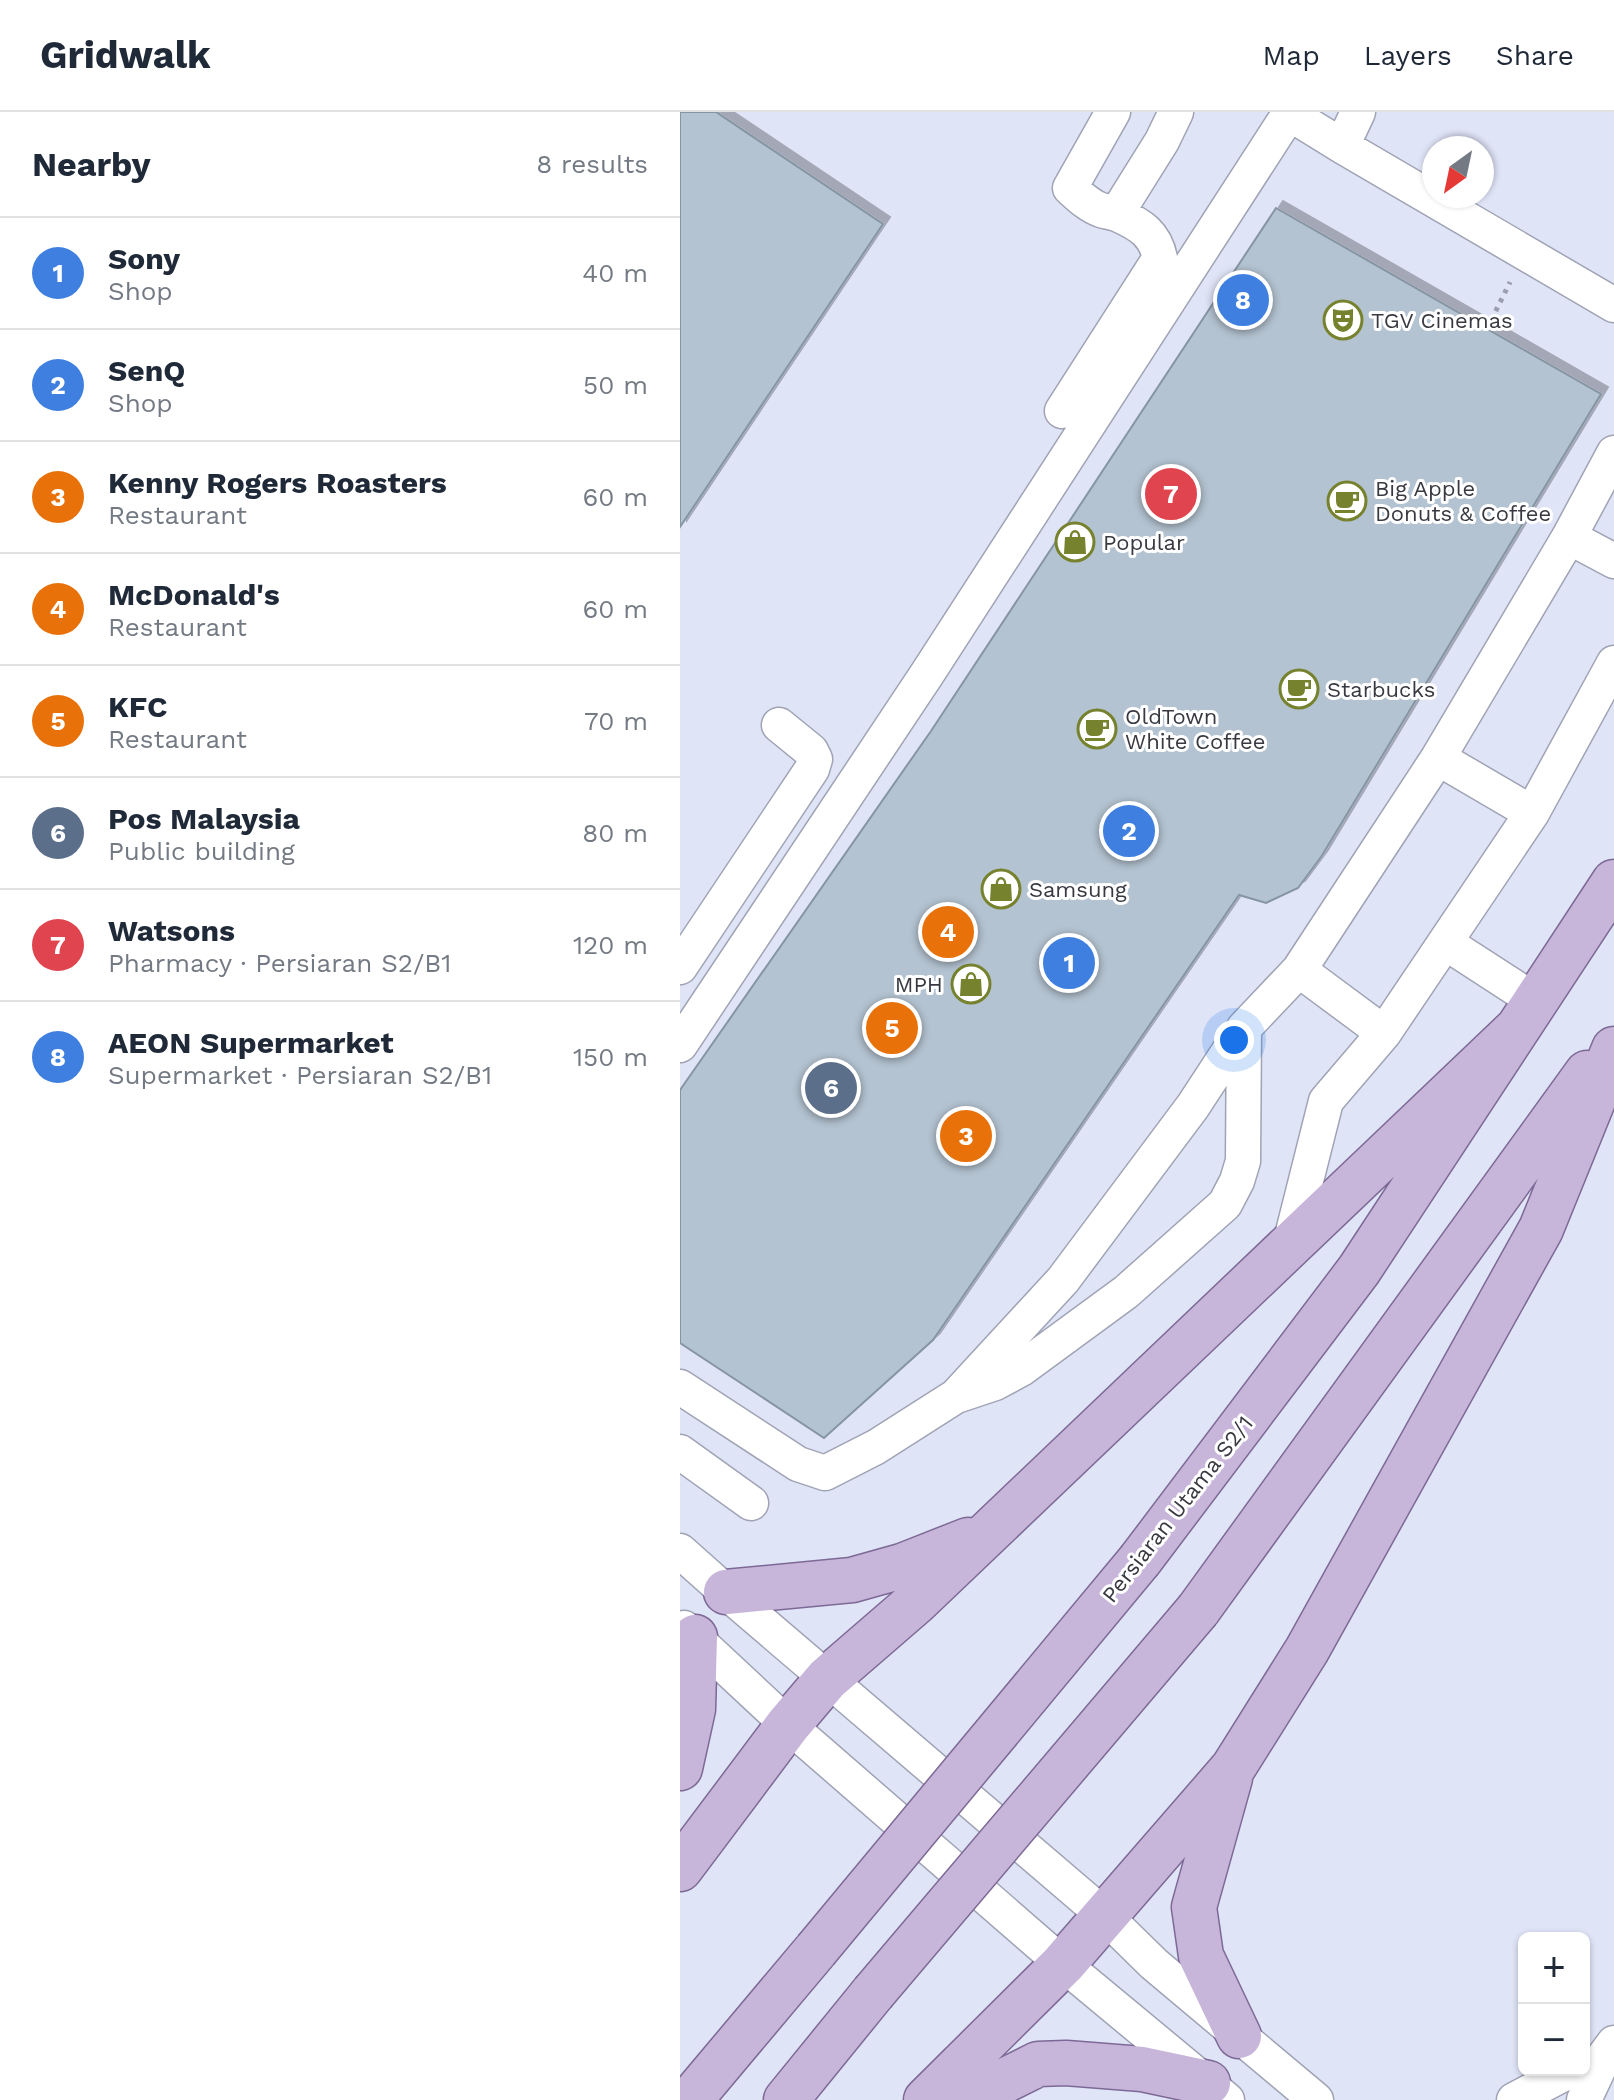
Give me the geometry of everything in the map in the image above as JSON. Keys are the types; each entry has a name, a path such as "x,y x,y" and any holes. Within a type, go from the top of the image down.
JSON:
{"main road":[{"name":"Persiaran Utama S2/1","path":"690,2100 1140,1560 1359,1270 1614,882"},
{"path":"680,1869 788,1725 827,1679 916,1602 1527,1016"},
{"path":"786,2100 1198,1610 1614,1036"},
{"path":"926,2100 1063,1964 1233,1768 1307,1650 1541,1229 1614,1049"},
{"path":"726,1592 852,1580 902,1566 989,1531"},
{"path":"680,1768 693,1709 687,1630"},
{"path":"1233,1768 1194,1907 1201,1956 1239,2036"},
{"path":"966,2100 1038,2064 1142,2069 1217,2091"}],"street":[{"path":"1062,411 1160,258 1151,234 1117,213 1100,210 1070,188 1113,112"},
{"path":"1117,213 1162,141 1176,112"},
{"path":"1342,146 1358,112"},
{"path":"680,1045 936,661 1288,113 1614,305"},
{"path":"956,1396 1063,1280 1193,1106 1244,1028 1299,970 1438,758 1569,537 1614,453"},
{"path":"1569,537 1614,561"},
{"path":"1290,1244 1326,1101 1384,1033 1532,813 1614,663"},
{"path":"680,967 812,769 815,759 811,751 779,725"},
{"path":"1438,758 1532,813"},
{"path":"1446,943 1527,1016"},
{"path":"1299,970 1384,1033"},
{"path":"680,1387 798,1464 825,1473 876,1447 956,1396 995,1383 1021,1369 1126,1292 1225,1204 1243,1161 1244,1028"},
{"path":"1063,1280 1094,1316"},
{"path":"680,1452 751,1503"},
{"path":"680,1551 1105,1916 1154,1964 1316,2100"},
{"path":"687,1630 788,1725 1063,1964 1217,2091"},
{"path":"1584,2100 1601,2054"},
{"path":"1514,2100 1560,2076"}],"path":[{"path":"1487,329 1525,253"}],"building":[{"path":"680,112 716,112 883,224 680,527"},
{"path":"1276,208 1601,394 1321,857 1298,888 1266,903 1239,895 933,1340 824,1438 680,1343 680,1090 931,731"}],"place":[{"name":"AEON Supermarket","path":"1243,300"},
{"name":"TGV Cinemas","path":"1343,320"},
{"name":"Watsons","path":"1171,494"},
{"name":"Big Apple Donuts & Coffee","path":"1347,501"},
{"name":"Popular","path":"1075,542"},
{"name":"Starbucks","path":"1299,689"},
{"name":"OldTown White Coffee","path":"1097,729"},
{"name":"SenQ","path":"1129,831"},
{"name":"Samsung","path":"1001,889"},
{"name":"McDonald's","path":"948,932"},
{"name":"Sony","path":"1069,963"},
{"name":"MPH","path":"971,984"},
{"name":"KFC","path":"892,1028"},
{"name":"Pos Malaysia","path":"831,1088"},
{"name":"Kenny Rogers Roasters","path":"966,1136"}]}
